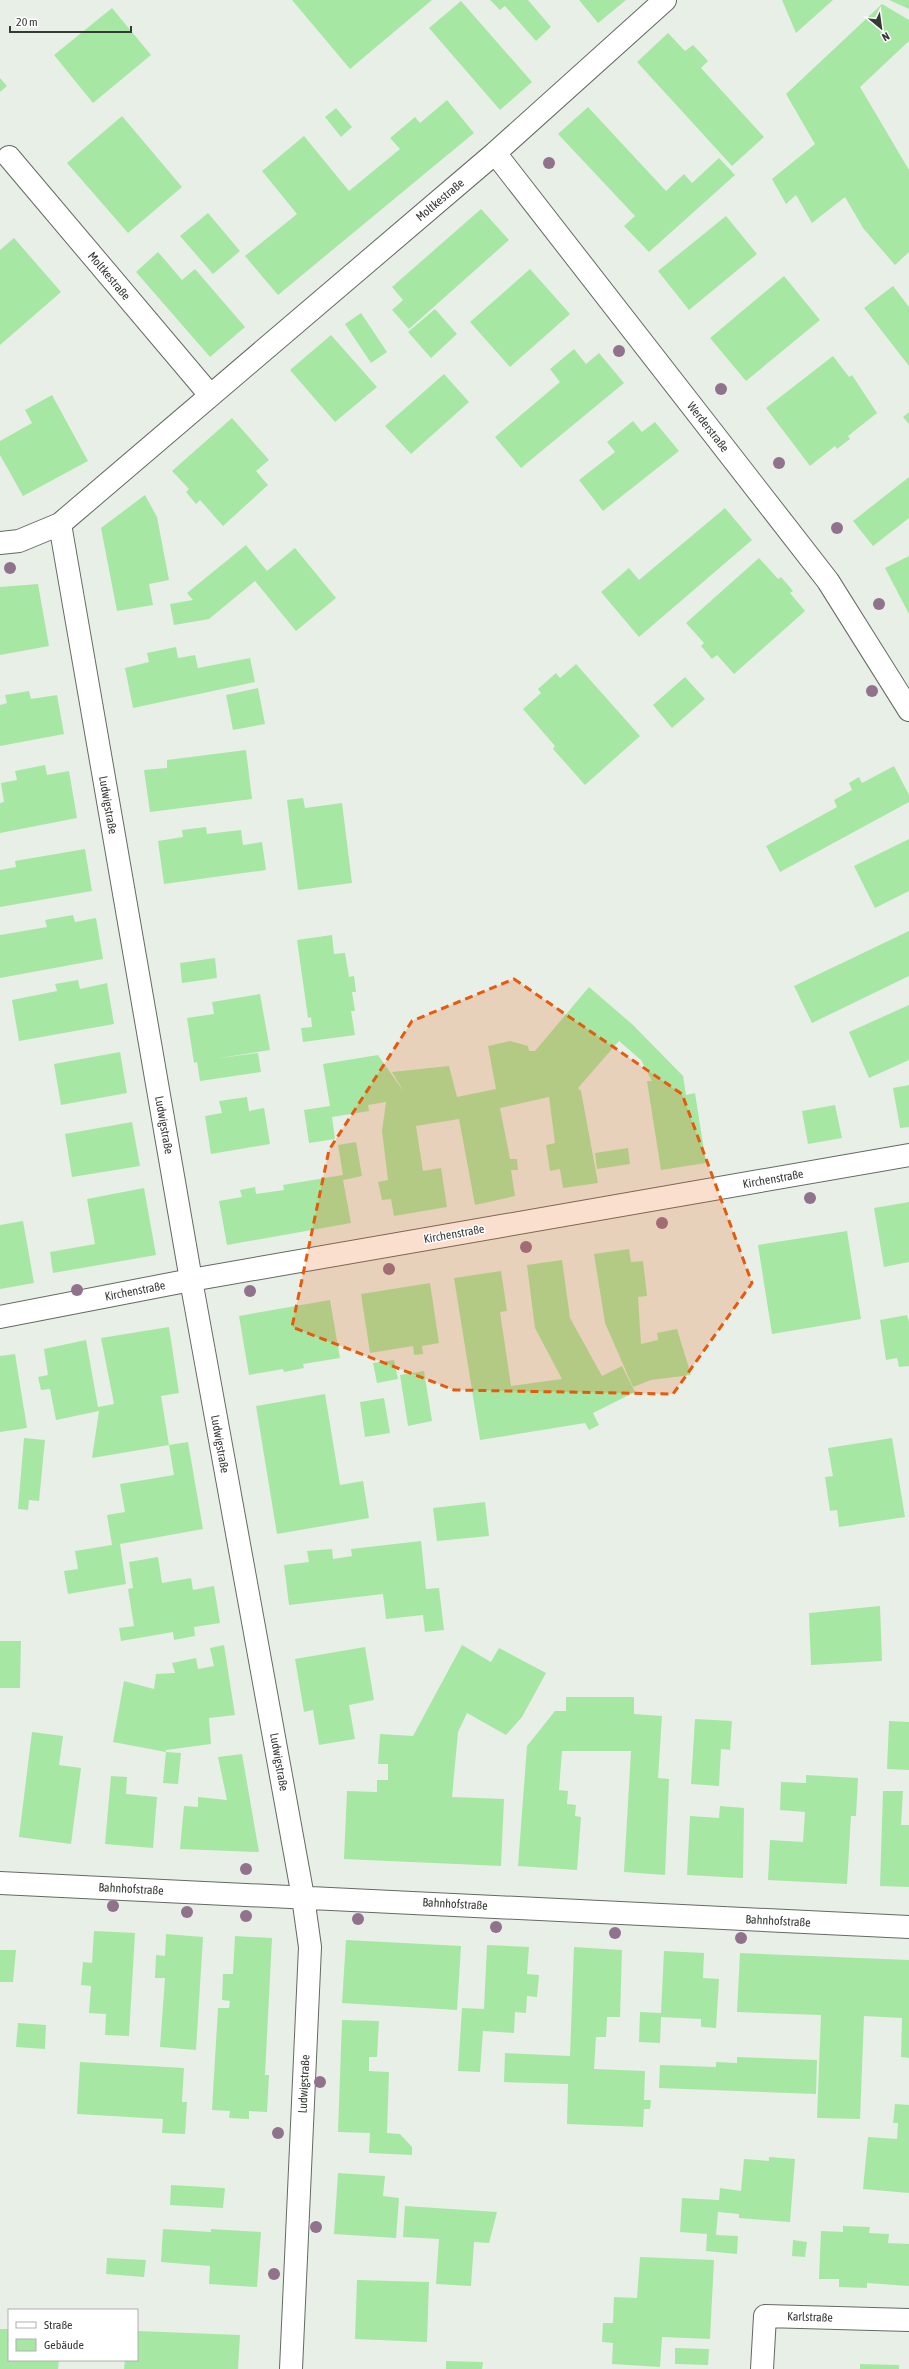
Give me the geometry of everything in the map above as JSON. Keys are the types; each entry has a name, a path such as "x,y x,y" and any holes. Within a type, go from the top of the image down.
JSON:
{"street":[{"name":"Moltkestraße","path":"0,543 19,541 60,524 495,153 665,0"},
{"name":"Werderstraße","path":"495,153 828,581 909,710"},
{"name":"Moltkestraße","path":"9,157 210,395"},
{"name":"Ludwigstraße","path":"60,524 191,1280 303,1897 310,1946 291,2369"},
{"name":"Kirchenstraße","path":"0,1317 191,1280 909,1155"},
{"name":"Bahnhofstraße","path":"0,1883 909,1927"},
{"name":"Karlstraße","path":"762,2369 764,2316 909,2320"}],"highlighted area":[{"path":"514,979 682,1094 752,1283 673,1394 454,1390 292,1327 329,1150 412,1021"}],"building":[{"path":"292,0 432,0 350,69"},
{"path":"490,0 528,0 551,27 536,41 505,6 500,10"},
{"path":"579,0 626,0 598,23"},
{"path":"782,0 833,0 796,33"},
{"path":"889,0 909,0 909,9"},
{"path":"461,1 532,82 500,110 429,28"},
{"path":"882,4 909,20 909,41 860,87 909,170 909,252 895,265 863,228 845,197 812,223 796,195 786,204 772,179 815,144 786,94"},
{"path":"112,8 151,55 93,103 54,55"},
{"path":"668,33 685,51 693,45 708,61 701,68 764,137 732,166 637,62"},
{"path":"0,78 7,86 0,92"},
{"path":"447,100 474,133 278,295 245,256 297,214 262,171 304,136 349,191 400,149 390,138 415,117 420,123"},
{"path":"588,107 666,191 684,174 692,183 719,158 735,175 649,252 624,226 635,216 558,134"},
{"path":"336,108 352,127 341,137 325,117"},
{"path":"122,116 182,187 128,233 67,163"},
{"path":"481,209 509,240 409,329 392,310 403,300 392,287"},
{"path":"208,213 240,251 213,274 180,236"},
{"path":"726,216 757,254 689,310 658,271"},
{"path":"14,238 61,292 0,345 0,250"},
{"path":"158,252 182,280 195,269 245,327 210,357 136,272"},
{"path":"530,269 570,314 510,367 470,322"},
{"path":"784,276 820,320 746,381 710,338"},
{"path":"893,286 909,307 909,366 864,308"},
{"path":"435,309 457,334 431,358 408,332"},
{"path":"361,313 387,352 371,363 345,324"},
{"path":"331,335 377,387 335,422 290,370"},
{"path":"574,349 586,364 599,353 624,383 521,468 495,437 560,382 550,369"},
{"path":"833,356 849,377 852,375 877,413 848,436 850,439 837,449 835,446 810,466 766,408"},
{"path":"444,374 469,402 411,454 385,426"},
{"path":"52,395 88,461 23,496 0,455 0,441 32,423 25,410"},
{"path":"909,412 909,424 903,417"},
{"path":"232,418 269,460 256,471 268,485 223,526 200,500 196,504 186,492 189,489 172,471"},
{"path":"633,421 642,432 655,422 679,451 603,511 579,480 615,452 607,442"},
{"path":"909,477 909,518 873,546 853,521"},
{"path":"145,495 157,517 169,580 149,584 153,605 117,611 101,528"},
{"path":"725,508 752,540 639,637 601,592 629,568 639,580"},
{"path":"246,545 267,571 295,548 336,598 296,631 255,581 209,619 174,625 170,604 193,600 187,593"},
{"path":"909,556 909,614 885,568"},
{"path":"759,558 778,579 781,577 793,591 790,593 805,611 734,674 717,655 712,659 701,646 704,643 686,623"},
{"path":"38,584 49,646 0,655 0,587"},
{"path":"176,647 178,658 195,655 198,668 250,658 255,682 133,708 125,668 149,662 147,653"},
{"path":"576,664 640,736 585,785 553,749 555,746 523,709 541,693 538,689 556,673 560,678"},
{"path":"685,677 705,699 672,728 653,705"},
{"path":"258,688 265,724 233,730 226,695"},
{"path":"29,691 31,699 57,695 64,734 0,746 0,705 7,703 5,695"},
{"path":"246,750 252,799 150,812 144,770 167,768 167,760"},
{"path":"45,765 47,775 69,771 77,818 0,833 0,803 4,802 1,783 17,780 15,771"},
{"path":"894,766 909,795 909,802 780,872 766,846 837,807 834,800 852,790 849,783 859,777 862,783"},
{"path":"303,798 305,808 342,803 352,883 298,890 287,800"},
{"path":"206,827 207,834 241,830 243,845 262,842 266,870 164,884 158,841 183,837 182,830"},
{"path":"909,839 909,891 875,908 854,866"},
{"path":"85,849 92,891 0,907 0,870 16,867 15,861"},
{"path":"73,915 75,922 96,918 103,959 0,978 0,935 47,927 45,920"},
{"path":"909,931 909,976 812,1023 794,986"},
{"path":"332,935 334,954 345,953 349,977 354,976 356,992 352,992 355,1011 351,1011 355,1035 303,1042 301,1028 312,1027 311,1017 308,1018 297,940"},
{"path":"215,958 217,978 182,983 180,963"},
{"path":"78,980 80,989 107,983 114,1024 19,1041 12,1000 57,991 55,984"},
{"path":"589,987 633,1025 683,1076 686,1095 695,1093 706,1163 661,1170 647,1081 652,1081 641,1060 619,1041 578,1088 581,1091 598,1183 563,1188 560,1169 550,1171 546,1145 555,1143 549,1097 500,1108 510,1159 517,1159 518,1170 511,1170 515,1196 475,1205 459,1119 416,1126 423,1171 441,1168 447,1207 394,1216 391,1199 382,1200 378,1182 388,1180 382,1131 386,1102 368,1105 369,1111 332,1117 335,1139 309,1143 304,1110 330,1106 323,1064 378,1055 404,1092 392,1072 449,1066 457,1097 496,1089 488,1046 510,1041 528,1046 529,1051 535,1051"},
{"path":"260,994 270,1050 220,1058 258,1053 261,1072 200,1081 197,1062 194,1063 187,1018 214,1014 212,1002"},
{"path":"909,1005 909,1060 869,1078 849,1032"},
{"path":"120,1052 127,1093 61,1105 54,1064"},
{"path":"909,1085 909,1127 900,1128 893,1088"},
{"path":"247,1097 249,1111 264,1108 270,1144 211,1154 205,1116 222,1113 219,1101"},
{"path":"835,1105 842,1138 808,1144 802,1111"},
{"path":"132,1122 140,1166 72,1177 65,1134"},
{"path":"356,1142 362,1176 343,1180 351,1223 227,1245 219,1201 242,1197 240,1190 255,1187 256,1194 284,1190 283,1185 343,1175 338,1145"},
{"path":"628,1148 630,1164 597,1169 595,1153"},
{"path":"144,1188 156,1255 53,1273 50,1252 95,1244 87,1199"},
{"path":"909,1202 909,1262 884,1267 874,1208"},
{"path":"23,1221 34,1283 0,1289 0,1225"},
{"path":"847,1231 861,1319 772,1334 758,1245"},
{"path":"629,1249 631,1262 643,1261 647,1296 638,1297 641,1344 658,1340 657,1333 677,1329 691,1375 651,1380 633,1387 605,1323 594,1254"},
{"path":"562,1260 570,1318 602,1376 622,1366 635,1392 593,1413 599,1425 589,1430 585,1423 480,1440 454,1278 501,1271 507,1311 500,1312 511,1386 562,1379 535,1328 527,1265"},
{"path":"430,1283 439,1343 422,1346 423,1354 414,1355 413,1346 370,1353 361,1294"},
{"path":"330,1300 340,1358 303,1364 304,1368 284,1372 283,1369 249,1375 239,1316"},
{"path":"907,1315 909,1322 909,1366 899,1367 897,1358 886,1360 880,1320"},
{"path":"169,1327 179,1393 161,1396 169,1445 92,1458 99,1411 56,1420 50,1389 41,1390 38,1377 48,1375 44,1349 86,1340 98,1407 114,1404 101,1338"},
{"path":"15,1354 27,1428 0,1432 0,1356"},
{"path":"394,1360 398,1379 377,1383 373,1363"},
{"path":"424,1371 432,1421 408,1426 400,1375"},
{"path":"325,1394 340,1485 363,1481 369,1518 277,1534 256,1406"},
{"path":"384,1398 390,1433 365,1437 360,1402"},
{"path":"24,1438 45,1440 39,1501 29,1500 28,1510 18,1509"},
{"path":"892,1438 905,1517 839,1527 837,1510 830,1511 825,1477 833,1476 828,1448"},
{"path":"188,1442 203,1529 120,1544 126,1584 68,1594 64,1571 78,1569 75,1551 112,1545 107,1515 125,1512 120,1484 174,1475 169,1445"},
{"path":"485,1502 489,1536 437,1541 433,1508"},
{"path":"421,1541 426,1589 439,1588 444,1630 425,1632 423,1615 386,1619 383,1594 289,1605 284,1565 309,1562 307,1551 332,1549 333,1559 352,1556 351,1549"},
{"path":"158,1557 162,1583 191,1578 193,1590 214,1586 220,1623 194,1627 195,1636 174,1640 173,1632 121,1641 119,1628 134,1626 128,1589 133,1588 129,1562"},
{"path":"880,1606 882,1661 811,1665 809,1613"},
{"path":"0,1641 21,1641 20,1688 0,1688"},
{"path":"224,1645 235,1715 209,1718 211,1744 166,1750 166,1752 113,1742 124,1681 154,1689 156,1674 175,1673 172,1663 196,1658 198,1669 214,1666 210,1648"},
{"path":"462,1645 491,1662 499,1648 546,1673 522,1717 506,1735 467,1713 458,1732 452,1797 504,1799 501,1866 344,1859 347,1791 377,1792 377,1780 388,1780 388,1764 378,1764 380,1734 413,1736"},
{"path":"365,1647 374,1700 349,1705 355,1739 319,1745 313,1710 304,1712 295,1659"},
{"path":"566,1697 634,1697 634,1714 662,1716 658,1778 669,1779 665,1875 624,1872 631,1751 562,1751 559,1790 568,1791 567,1804 576,1805 575,1816 581,1817 577,1870 518,1866 527,1746 555,1711 566,1711"},
{"path":"695,1719 732,1721 730,1750 721,1749 719,1786 691,1784"},
{"path":"889,1721 909,1722 909,1770 887,1769"},
{"path":"32,1732 63,1736 59,1765 81,1768 71,1844 19,1837"},
{"path":"166,1752 181,1753 178,1784 163,1783"},
{"path":"242,1754 259,1852 180,1849 184,1806 198,1807 198,1797 227,1800 218,1757"},
{"path":"806,1775 858,1778 856,1816 851,1816 847,1884 768,1880 770,1840 803,1842 805,1812 780,1810 781,1782 806,1783"},
{"path":"111,1776 127,1777 126,1794 157,1797 153,1848 105,1844"},
{"path":"883,1791 903,1791 901,1825 909,1825 909,1887 880,1886"},
{"path":"720,1806 744,1808 743,1878 687,1875 690,1816 719,1818"},
{"path":"94,1931 135,1933 129,2036 105,2035 106,2014 89,2013 91,1986 81,1985 83,1962 92,1963"},
{"path":"166,1934 203,1937 196,2050 160,2047 165,1978 155,1978 156,1955 165,1956"},
{"path":"235,1936 272,1938 265,2075 269,2075 267,2112 249,2111 249,2119 229,2118 230,2111 212,2110 218,2008 229,2008 230,2001 222,2000 223,1974 233,1974"},
{"path":"346,1940 461,1946 457,2010 342,2003"},
{"path":"487,1945 529,1947 527,1974 539,1975 537,1997 527,1996 526,2013 515,2012 514,2033 483,2031 480,2072 458,2071 462,2008 484,2009"},
{"path":"574,1947 622,1950 620,2017 607,2017 606,2037 596,2037 594,2069 645,2071 644,2100 651,2100 650,2109 644,2109 643,2127 567,2124 568,2084 504,2082 505,2053 570,2056"},
{"path":"0,1950 16,1950 13,1982 0,1982"},
{"path":"664,1951 704,1953 703,1978 719,1979 716,2028 701,2027 701,2019 661,2017 660,2043 639,2042 640,2012 661,2013"},
{"path":"740,1953 909,1960 909,2058 901,2057 902,2018 864,2016 860,2119 817,2118 821,2015 737,2012"},
{"path":"342,2020 379,2021 377,2057 369,2057 369,2071 389,2072 387,2133 400,2134 412,2147 412,2155 369,2153 370,2133 338,2132"},
{"path":"18,2023 46,2025 45,2049 16,2047"},
{"path":"737,2057 817,2060 816,2094 659,2088 660,2065 716,2067 716,2062 737,2063"},
{"path":"80,2062 184,2068 182,2102 187,2102 185,2134 162,2133 163,2119 77,2114"},
{"path":"895,2104 909,2105 909,2193 863,2189 868,2137 897,2139 898,2123 893,2123"},
{"path":"769,2157 795,2159 790,2222 739,2218 739,2214 718,2212 716,2235 738,2236 737,2254 706,2251 707,2234 680,2232 682,2198 719,2200 720,2188 741,2191 744,2159 769,2161"},
{"path":"338,2173 385,2176 383,2196 399,2198 396,2238 334,2234"},
{"path":"171,2185 225,2188 223,2208 170,2205"},
{"path":"405,2206 497,2212 489,2243 474,2242 471,2286 436,2284 439,2239 403,2237"},
{"path":"843,2226 870,2227 869,2233 889,2234 888,2243 909,2244 909,2286 867,2283 867,2288 839,2287 839,2279 819,2279 821,2231 843,2232"},
{"path":"163,2229 211,2232 211,2229 261,2232 257,2287 209,2284 210,2266 161,2262"},
{"path":"793,2240 807,2242 805,2257 792,2256"},
{"path":"640,2257 714,2260 710,2339 662,2337 660,2367 612,2364 613,2343 602,2342 603,2323 613,2323 614,2297 637,2298"},
{"path":"107,2258 146,2260 144,2277 106,2274"},
{"path":"357,2280 429,2282 427,2342 355,2339"},
{"path":"0,2329 8,2329 8,2361 59,2361 58,2369 0,2369"},
{"path":"138,2331 240,2335 238,2369 124,2369 125,2361 138,2361"},
{"path":"675,2348 709,2349 708,2365 675,2364"},
{"path":"446,2361 483,2362 482,2369 446,2369"},
{"path":"860,2364 899,2365 899,2369 860,2369"}]}
